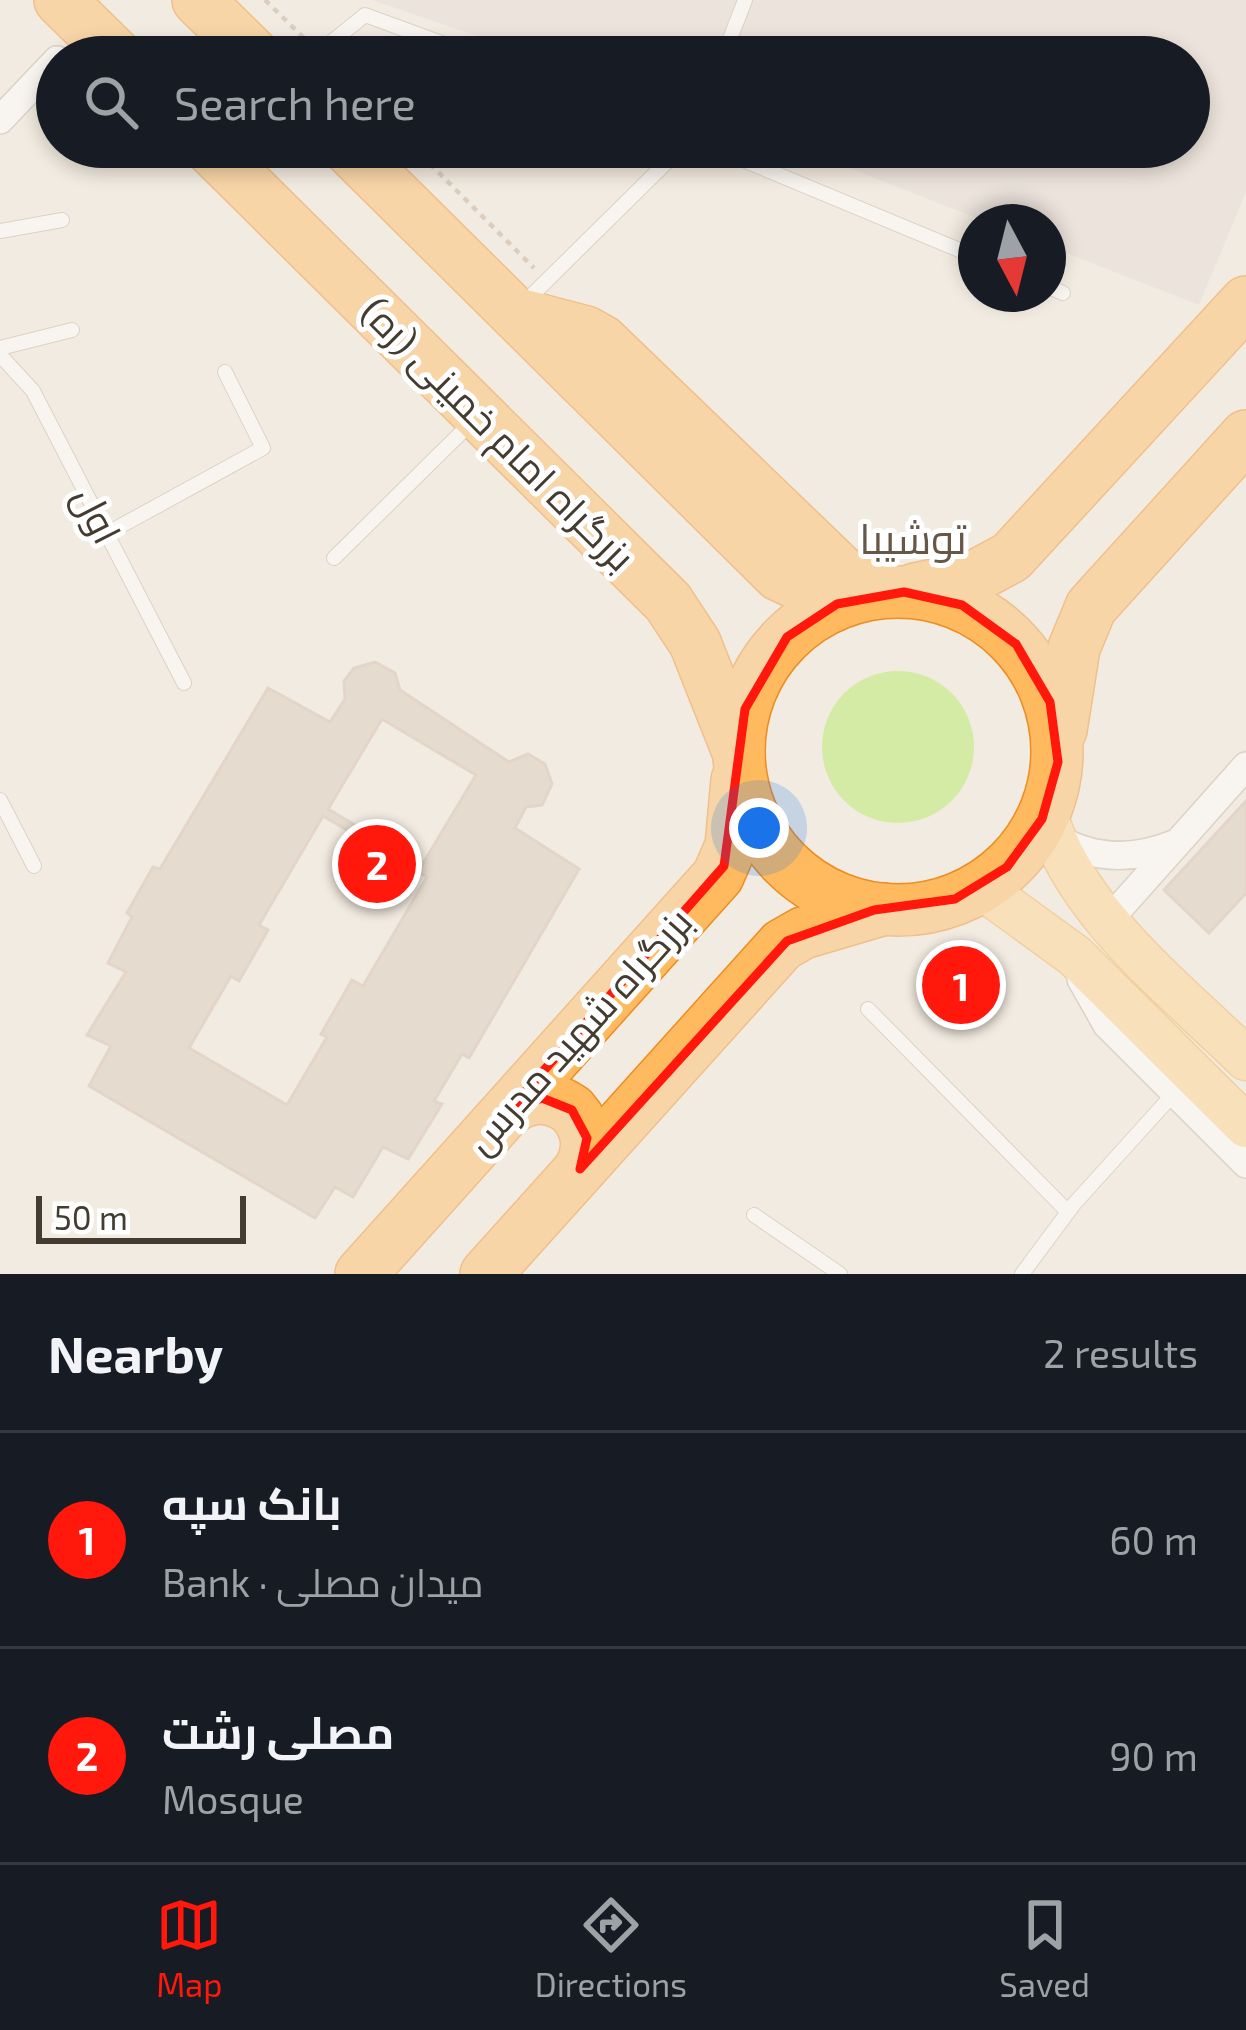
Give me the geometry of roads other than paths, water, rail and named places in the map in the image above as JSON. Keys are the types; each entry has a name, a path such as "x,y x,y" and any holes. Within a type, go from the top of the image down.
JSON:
{"highway":[{"path":"198,0 235,36"},
{"name":"بزرگراه امام خمینی (ره)","path":"229,168 676,611 695,643 739,757"},
{"path":"368,168 514,312 602,341 848,577 886,593 955,602 982,615 1011,639 1045,688 1056,724 1058,754"},
{"path":"884,909 836,897 785,863 754,820 739,757 747,701 777,648 817,614 886,593 964,580 1011,557 1246,302"},
{"path":"485,1274 782,945 803,933 884,909 933,906 982,891 1049,824 1071,662 1087,614 1246,436"},
{"name":"بزرگراه شهید مدرس","path":"361,1274 718,876 731,846 739,757"},
{"path":"509,1110 542,1098 572,1110 587,1138 580,1169"}],"main road":[{"path":"1049,824 1107,922 1246,1059"},
{"path":"982,891 1065,949 1184,1083 1246,1126"}],"street":[{"path":"0,120 36,82"},
{"path":"1107,922 1246,766"},
{"path":"1049,824 1068,845 1116,856 1150,854 1178,842"},
{"path":"1184,1083 1246,1164"}],"lane":[{"path":"731,36 745,0"},
{"path":"337,36 368,7 432,36"},
{"path":"514,312 661,168"},
{"path":"762,168 958,250"},
{"path":"0,231 62,220"},
{"path":"0,351 72,331"},
{"name":"اول","path":"0,351 34,391 184,683"},
{"path":"106,533 263,448 225,372"},
{"path":"334,558 479,415"},
{"path":"0,800 34,866"},
{"path":"868,1009 1068,1212"},
{"path":"1022,1274 1068,1212 1184,1083"},
{"path":"754,1215 840,1274"}],"place":[{"name":"مصلی رشت","path":"377,864"},
{"name":"بانک سپه","path":"961,985"}],"district":[{"name":"توشیبا","path":"913,539"}]}
